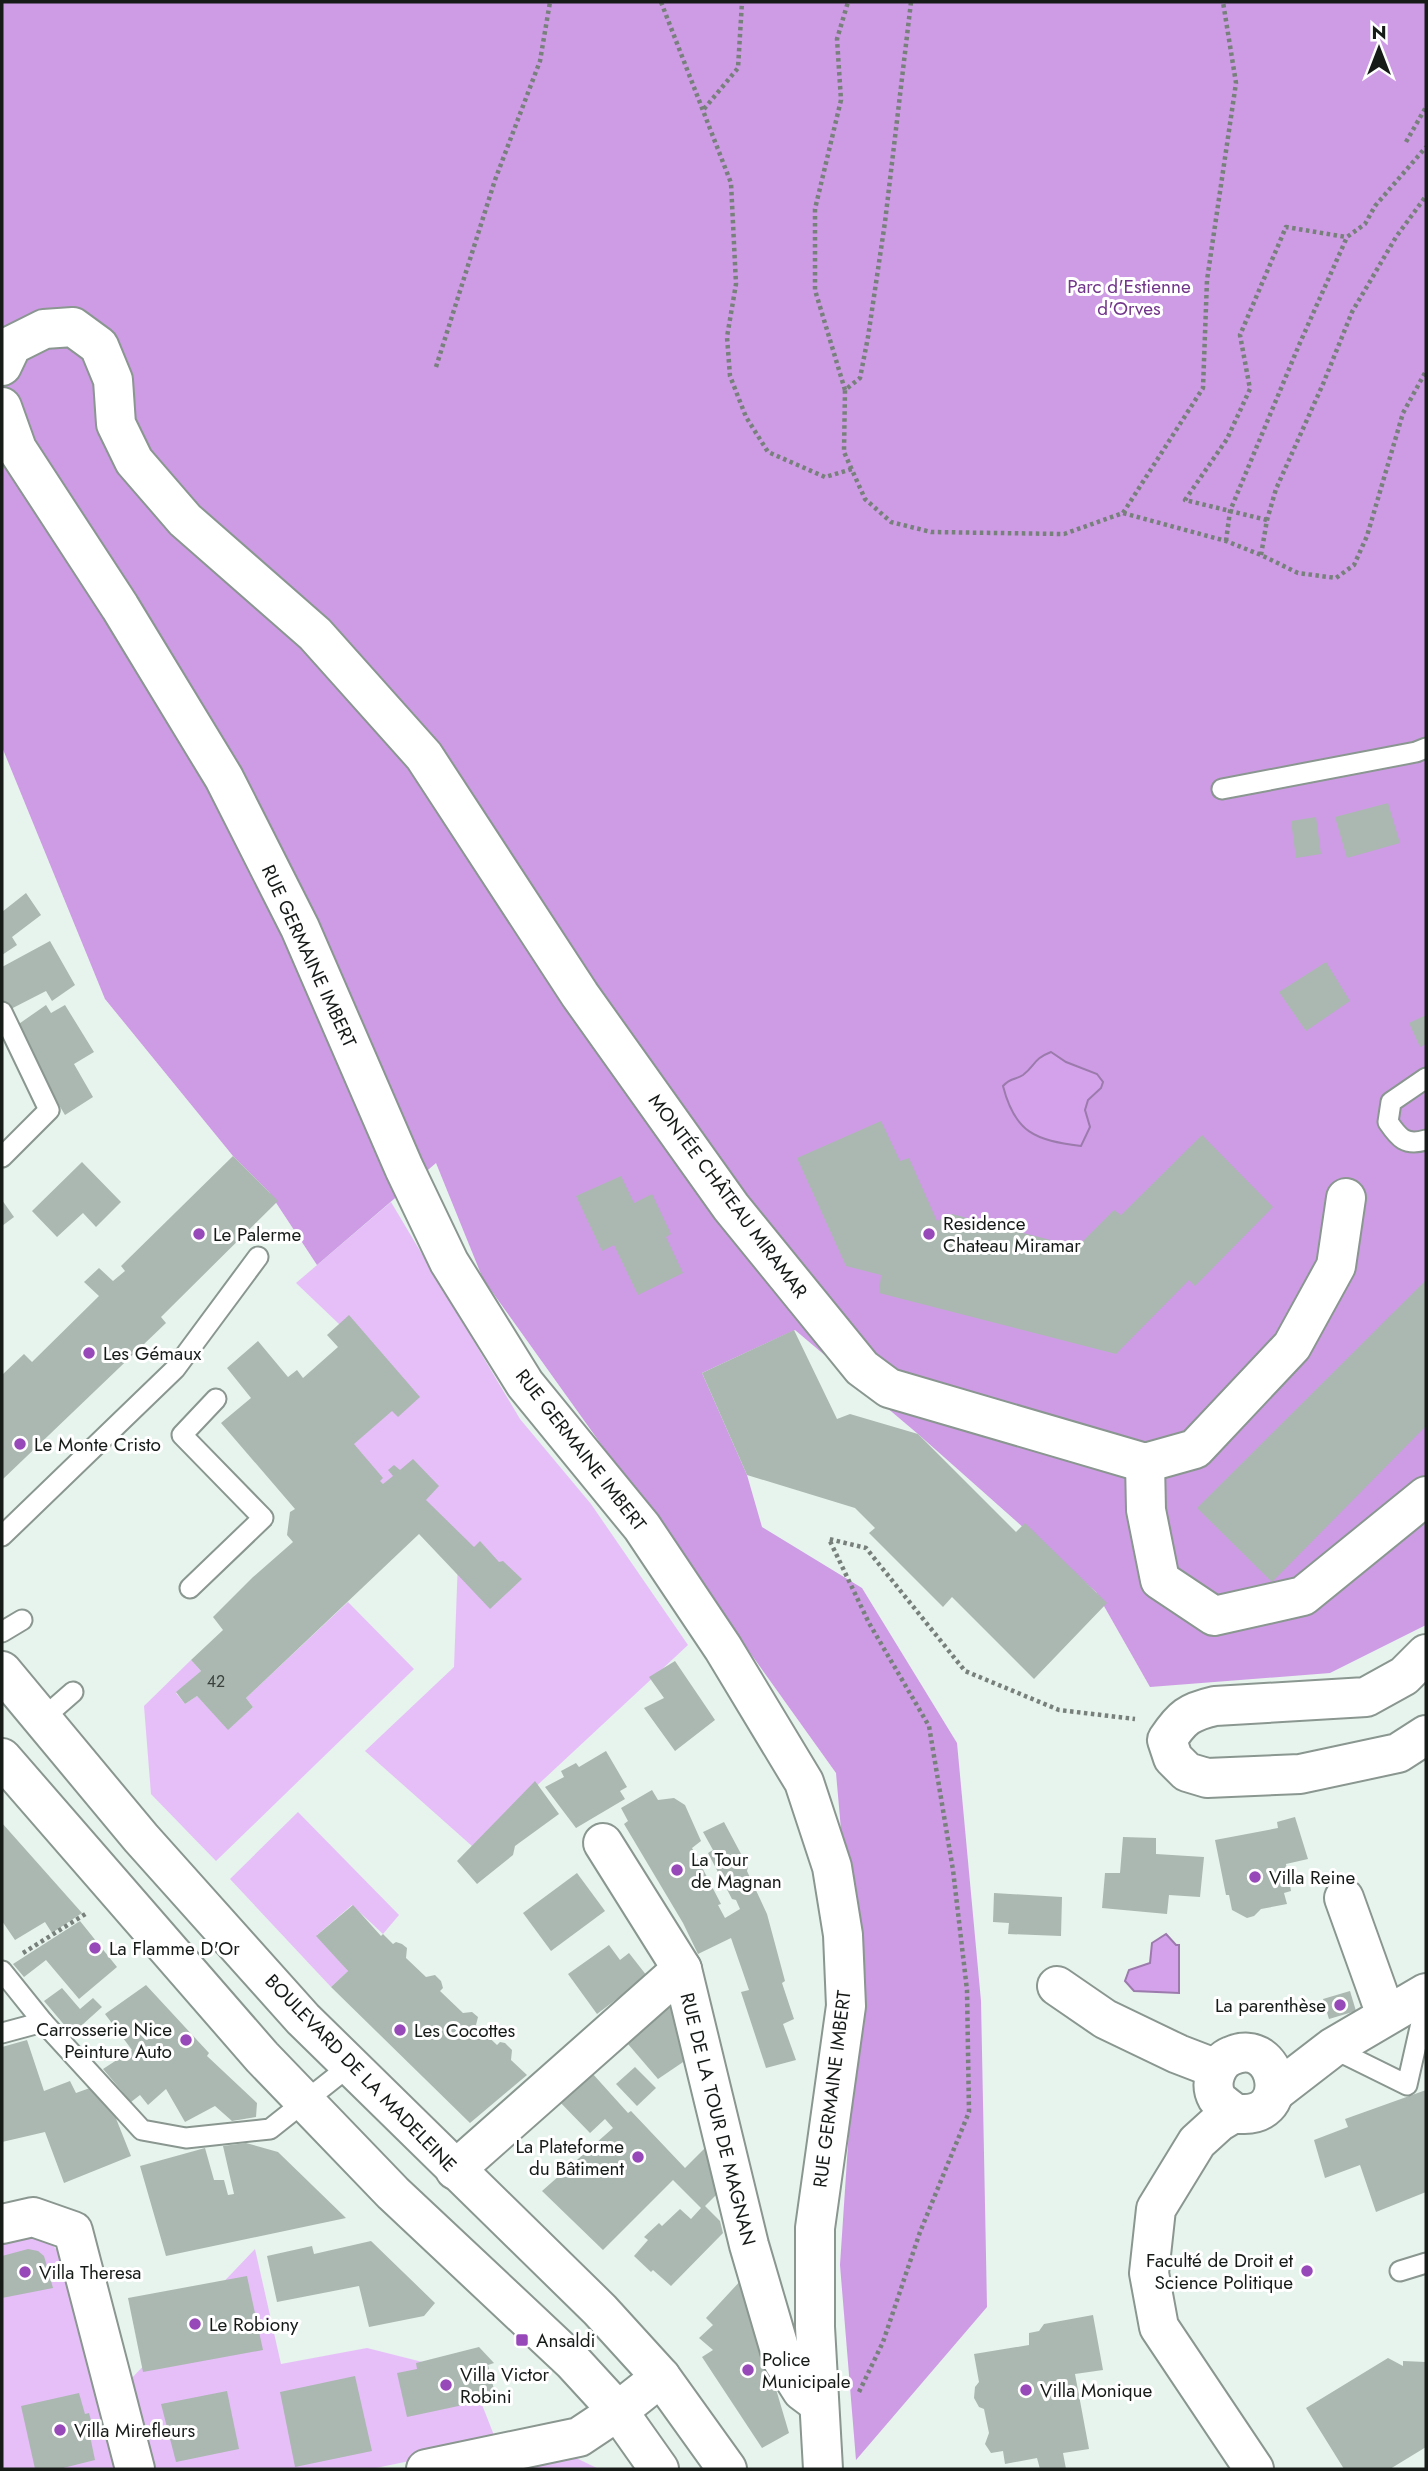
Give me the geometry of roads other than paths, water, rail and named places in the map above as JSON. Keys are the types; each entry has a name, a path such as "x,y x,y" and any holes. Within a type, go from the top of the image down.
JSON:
{"street":[{"name":"MONTÉE CHÂTEAU MIRAMAR","path":"2,366 12,345 44,329 73,327 99,346 113,380 116,424 134,461 185,520 314,634 424,756 580,995 731,1207 862,1368 889,1388 1145,1462"},
{"name":"RUE GERMAINE IMBERT","path":"2,407 18,449 120,607 224,778 300,928 404,1168 449,1262 525,1384 649,1538 723,1648 803,1782 832,1867 843,1935 846,2006 815,2228 818,2403"},
{"path":"1346,1198 1336,1266 1292,1346 1195,1449 1145,1462 1146,1510 1160,1580 1214,1616 1303,1596 1426,1496"},
{"path":"1426,1654 1404,1676 1367,1697 1215,1706 1192,1711 1178,1724 1167,1740 1173,1758 1187,1772 1207,1778 1300,1774 1398,1754 1426,1735"},
{"name":"BOULEVARD DE LA MADELEINE","path":"3,1675 141,1838 303,2018 600,2310 661,2377 727,2469"},
{"path":"2,1758 262,2057 393,2193 525,2315 618,2412 659,2469"},
{"path":"603,1843 682,1969"},
{"path":"1344,1898 1386,2015"},
{"name":"RUE DE LA TOUR DE MAGNAN","path":"455,2170 682,1969 749,2245 783,2361 802,2391 818,2403"},
{"path":"1057,1986 1105,2019 1178,2054 1217,2069"},
{"path":"1268,2075 1332,2048 1426,1993"},
{"path":"1254,2054 1268,2075 1266,2106 1257,2112 1244,2115 1234,2113 1218,2100 1214,2089 1217,2069 1232,2055 1254,2054"},
{"path":"1234,2113 1219,2122 1197,2142 1156,2209 1149,2273 1159,2327 1254,2469"},
{"path":"2,2224 33,2217 73,2231 135,2469"},
{"path":"426,2469 579,2437 618,2412 661,2377"},
{"path":"818,2403 823,2469"}],"lane":[{"path":"1222,789 1426,748"},
{"path":"2,1012 49,1110 2,1157"},
{"path":"1426,1078 1391,1102 1388,1122 1399,1137 1415,1143 1426,1140"},
{"path":"2,1536 175,1369 258,1257"},
{"path":"190,1588 263,1518 182,1435 216,1399"},
{"path":"2,1632 22,1620"},
{"path":"40,1720 73,1692"},
{"path":"8,1965 43,2022 142,2130 186,2138 270,2129 352,2064"},
{"path":"1332,2048 1407,2085 1426,2001"},
{"path":"2,2033 43,2022"},
{"path":"1400,2271 1426,2263"}],"place":[{"name":"Le Palerme","path":"199,1234"},
{"name":"Residence Chateau Miramar","path":"929,1234"},
{"name":"Les Gémaux","path":"89,1353"},
{"name":"Le Monte Cristo","path":"20,1444"},
{"name":"La Tour de Magnan","path":"677,1870"},
{"name":"Villa Reine","path":"1255,1877"},
{"name":"La Flamme D'Or","path":"95,1948"},
{"name":"La parenthèse","path":"1340,2005"},
{"name":"Les Cocottes","path":"400,2030"},
{"name":"Carrosserie Nice Peinture Auto","path":"186,2040"},
{"name":"La Plateforme du Bâtiment","path":"638,2157"},
{"name":"Faculté de Droit et Science Politique","path":"1307,2271"},
{"name":"Villa Theresa","path":"25,2272"},
{"name":"Le Robiony","path":"195,2324"},
{"name":"Ansaldi","path":"522,2340"},
{"name":"Police Municipale","path":"748,2370"},
{"name":"Villa Victor Robini","path":"446,2385"},
{"name":"Villa Monique","path":"1026,2390"},
{"name":"Villa Mirefleurs","path":"60,2430"}],"park label":[{"name":"Parc d'Estienne d'Orves","path":"1129,297"}]}
